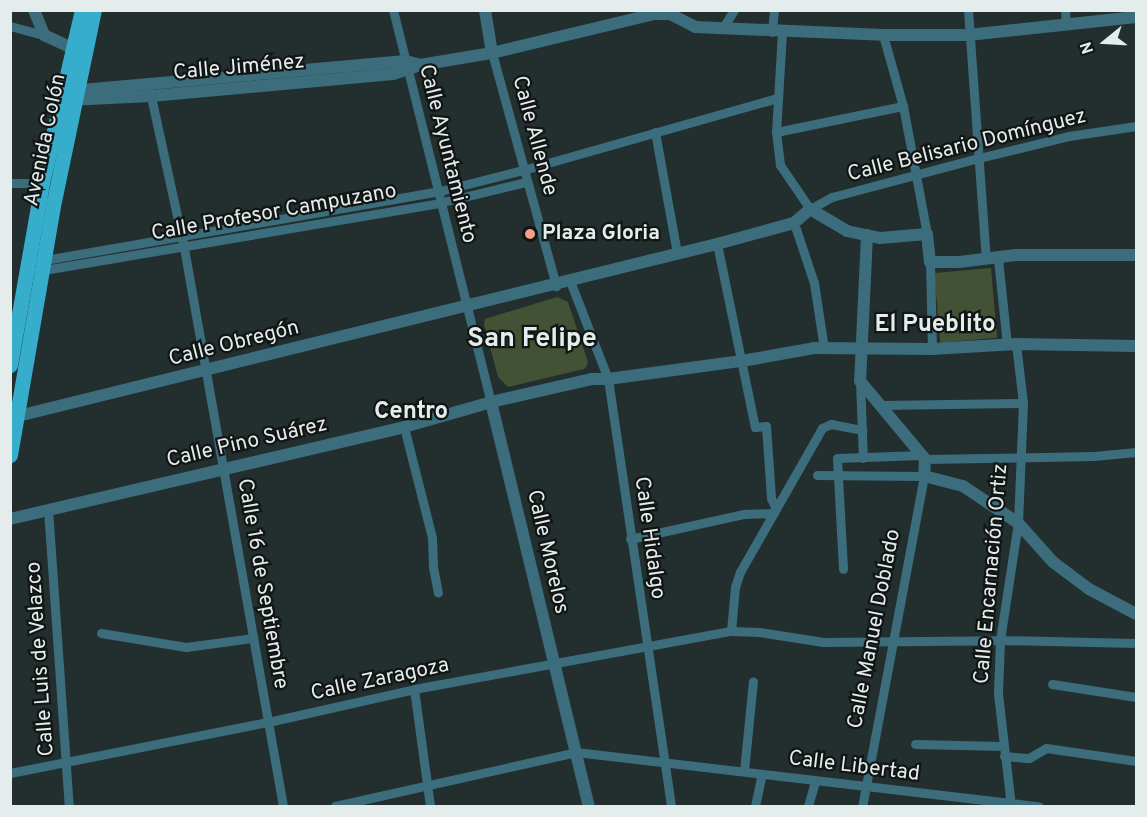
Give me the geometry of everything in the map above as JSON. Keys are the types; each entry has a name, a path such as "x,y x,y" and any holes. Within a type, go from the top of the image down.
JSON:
{"main road":[{"name":"Avenida Colón","path":"10,365 35,267 79,48 81,10"},
{"name":"Avenida Colón","path":"79,48 94,10"},
{"name":"Avenida Colón","path":"10,456 35,267 42,183 69,95"}],"street":[{"path":"34,10 44,35"},
{"name":"Calle Ayuntamiento","path":"393,10 412,66 440,191 439,203 466,306"},
{"name":"Calle Allende","path":"485,10 492,53 556,286"},
{"path":"724,26 734,10"},
{"path":"774,10 777,32 776,132 780,165 810,209 847,231 880,238 927,234"},
{"name":"Calle Encarnación Ortiz","path":"968,10 968,35 979,158 992,259 1023,403 1018,524 1000,640 998,693 1010,805"},
{"path":"1065,10 1066,25"},
{"name":"Calle Jiménez","path":"69,95 193,87 412,66 492,53 655,12 670,14 695,27 724,26 777,32 883,35 968,35 1066,25 1113,15 1137,17"},
{"path":"10,26 79,48"},
{"path":"883,35 903,106 918,175 930,262 932,349"},
{"name":"Calle 16 de Septiembre","path":"150,90 182,235 283,807"},
{"name":"Calle Profesor Campuzano","path":"35,267 184,248 266,227 351,212 523,170 777,98"},
{"path":"776,132 903,106"},
{"name":"Calle Belisario Domínguez","path":"810,209 832,197 979,158 1069,136 1137,126"},
{"path":"655,132 676,253"},
{"name":"Calle Profesor Campuzano","path":"351,212 439,203 526,182"},
{"path":"10,183 42,183"},
{"path":"466,306 556,286 794,223 810,209"},
{"path":"794,223 814,282 824,348"},
{"name":"Calle Profesor Campuzano","path":"35,267 182,235 266,227"},
{"path":"863,458 860,348 867,276 867,235"},
{"path":"717,244 755,427 766,426 771,498 775,511"},
{"path":"930,262 992,259 1016,255 1137,255"},
{"name":"Calle Hidalgo","path":"570,281 608,380 670,807"},
{"name":"Calle Obregón","path":"14,417 205,372 466,306"},
{"name":"Calle Morelos","path":"466,306 589,807"},
{"name":"Calle Pino Suárez","path":"10,519 404,427 491,402 585,380 608,380 824,348 932,349 1011,345 1137,346"},
{"path":"860,381 923,457"},
{"path":"880,405 1023,403"},
{"path":"733,632 735,587 740,572 822,428 831,424 862,430"},
{"path":"404,427 432,538 433,567 438,593"},
{"path":"843,569 837,458 1094,456 1137,452"},
{"name":"Calle Manuel Doblado","path":"862,807 924,476 923,457"},
{"path":"817,475 924,476 963,486 1018,524 1053,562 1089,589 1137,614"},
{"name":"Calle Luis de Velazco","path":"48,509 69,807"},
{"path":"630,539 744,514 775,511"},
{"name":"Calle Zaragoza","path":"10,773 268,722 414,690 733,632 759,632 823,642 1000,640 1137,643"},
{"path":"101,633 186,647 253,638"},
{"path":"743,771 753,681"},
{"path":"1052,684 1137,697"},
{"path":"414,690 430,807"},
{"path":"915,744 1003,746"},
{"path":"1004,756 1029,758 1046,748 1137,761"},
{"path":"335,807 576,752"},
{"name":"Calle Libertad","path":"576,752 1039,807"},
{"path":"756,807 762,774"},
{"path":"808,807 815,781"},
{"path":"936,807 937,796"}],"green space":[{"path":"991,268 997,338 940,343 934,273"},
{"path":"557,297 568,302 588,362 586,367 508,387 498,377 484,324 485,319"}],"place":[{"name":"Plaza Gloria","path":"530,234"}],"district":[{"name":"El Pueblito","path":"935,326"},
{"name":"San Felipe","path":"532,340"},
{"name":"Centro","path":"411,413"}]}
